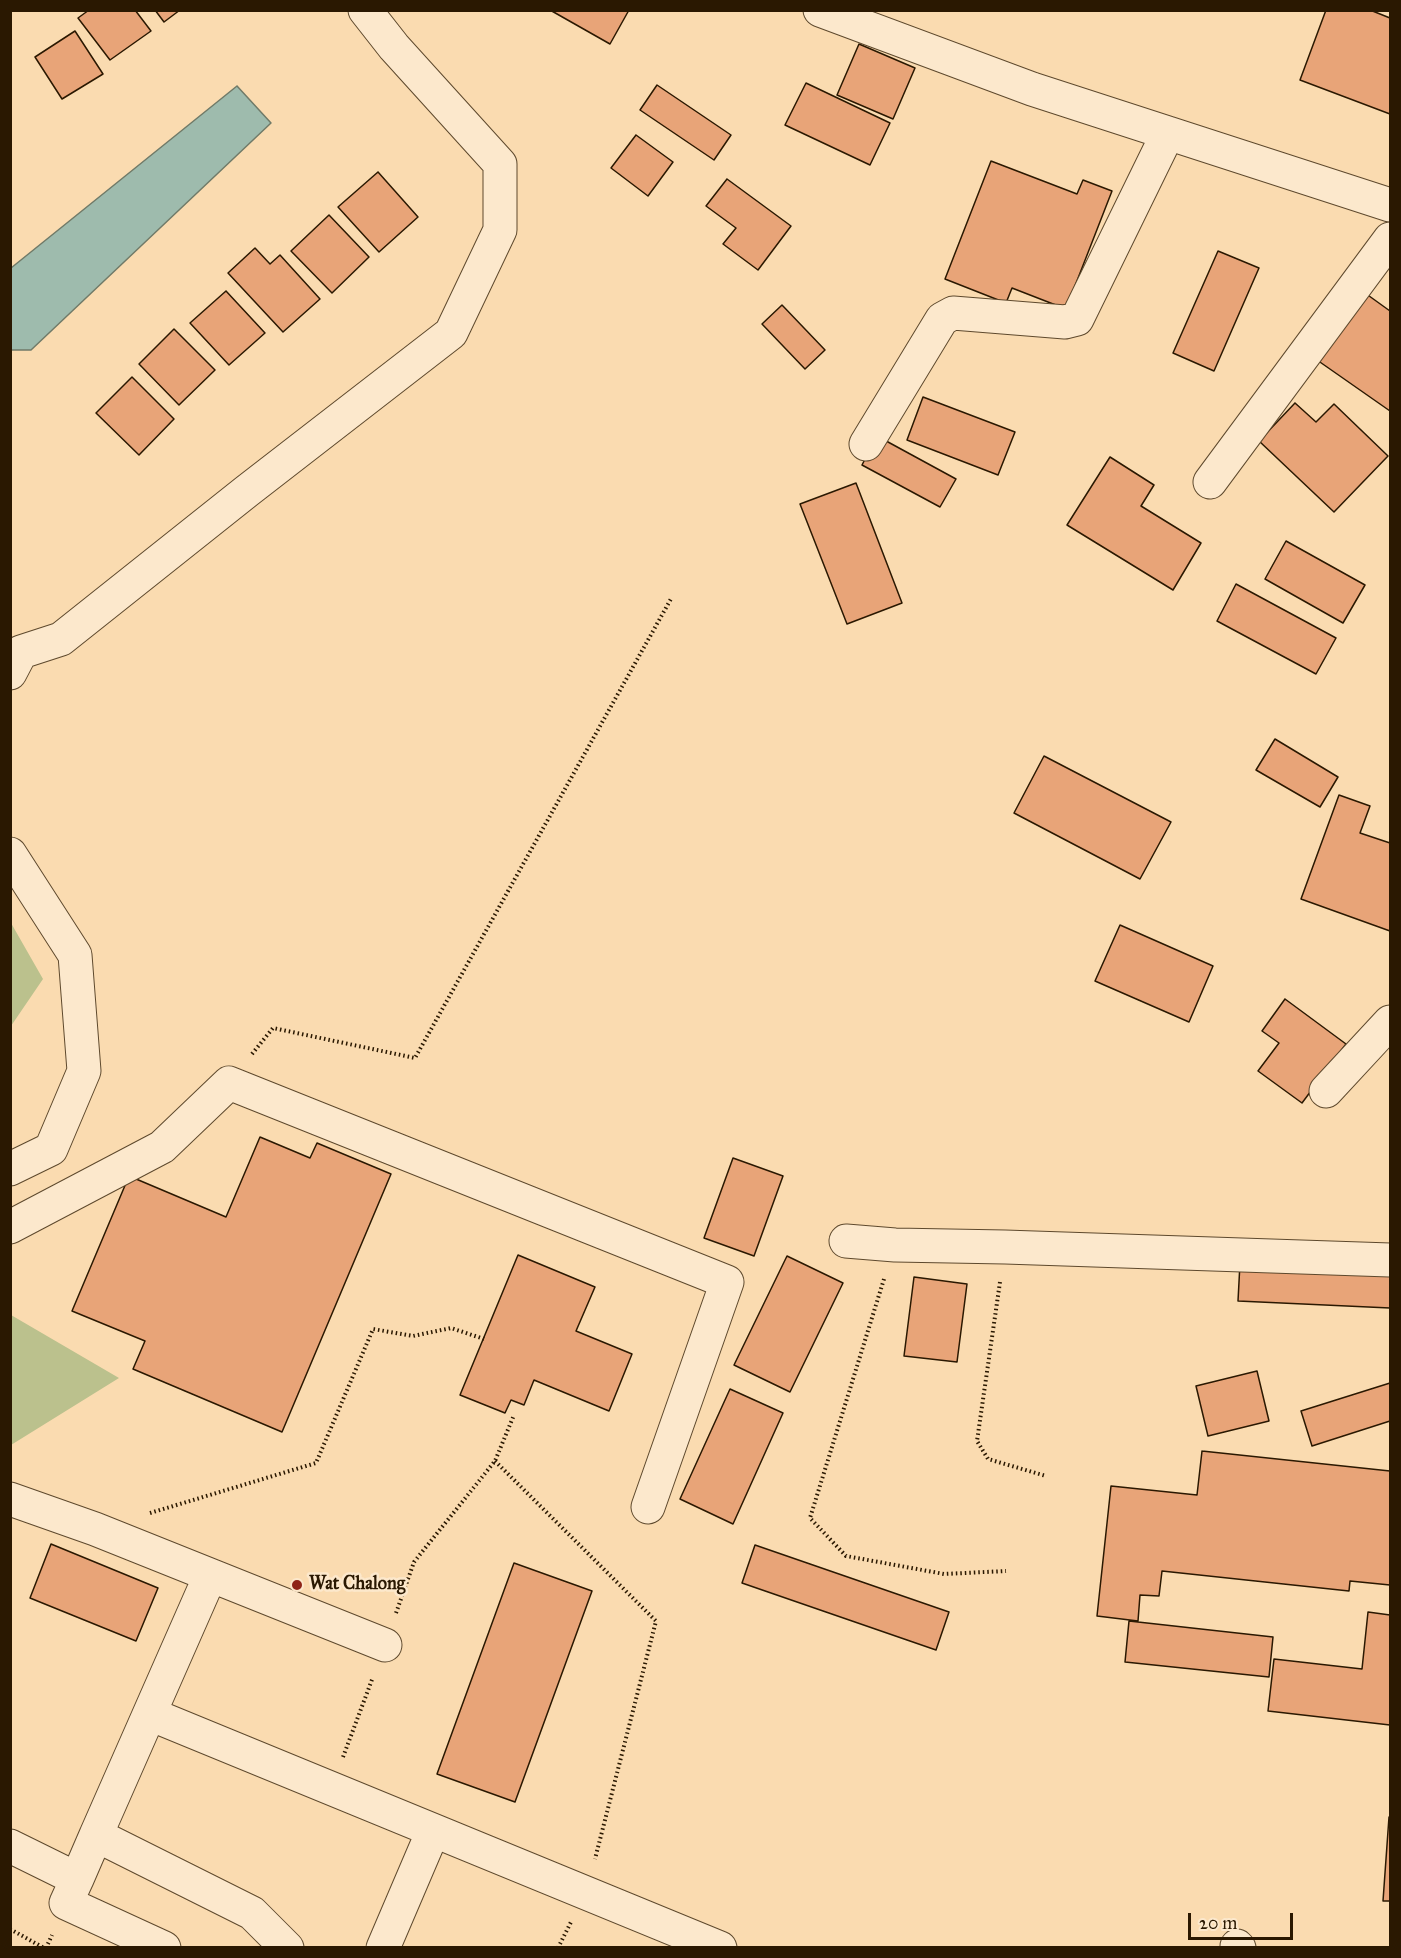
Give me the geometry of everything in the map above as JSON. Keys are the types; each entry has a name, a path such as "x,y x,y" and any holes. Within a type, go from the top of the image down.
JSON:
{"street":[{"path":"10,673 21,652 61,639 451,333 500,230 500,164 394,46 365,10"},
{"path":"820,10 1032,89 1390,205"},
{"path":"866,444 942,319 953,313 1065,322 1077,319 1168,133"},
{"path":"1210,482 1390,239"},
{"path":"10,854 75,955 84,1071 51,1149 10,1169"},
{"path":"1326,1092 1390,1022"},
{"path":"10,1227 162,1147 230,1083 727,1282 648,1507"},
{"path":"846,1241 895,1245 1005,1246 1390,1260"},
{"path":"10,1499 95,1529 385,1646"},
{"path":"164,1947 66,1903 210,1576"},
{"path":"150,1714 720,1947"},
{"path":"383,1947 433,1831"},
{"path":"96,1835 252,1913 287,1947"},
{"path":"10,1846 77,1878"}],"path":[{"path":"230,1083 273,1028 415,1058 672,597"},
{"path":"895,1245 810,1518 846,1556 944,1574 1006,1571"},
{"path":"1005,1246 977,1441 988,1459 1046,1476"},
{"path":"95,1529 316,1463 373,1329 413,1336 451,1328 483,1339"},
{"path":"331,1789 414,1562 495,1461 514,1415"},
{"path":"495,1461 656,1621 586,1893"},
{"path":"10,1929 44,1947"}],"green space":[{"path":"11,923 43,979 10,1026"},
{"path":"11,1315 119,1378 11,1445"}],"shaded area":[{"path":"237,86 271,123 31,350 11,350 11,268"}],"building":[{"path":"89,10 135,10 151,31 110,60 78,18"},
{"path":"155,10 180,10 164,22"},
{"path":"550,10 629,10 610,44"},
{"path":"1326,10 1370,10 1390,18 1390,114 1300,80"},
{"path":"75,31 103,74 62,99 35,57"},
{"path":"859,44 915,68 893,119 837,95"},
{"path":"806,83 890,123 870,165 785,125"},
{"path":"657,85 731,135 714,160 640,110"},
{"path":"636,135 673,162 648,196 611,168"},
{"path":"991,161 1077,194 1083,180 1112,191 1066,309 1012,288 1006,303 945,279"},
{"path":"378,172 418,217 379,252 338,207"},
{"path":"727,179 791,226 758,270 723,244 736,228 706,206"},
{"path":"329,215 369,257 332,293 291,251"},
{"path":"255,248 270,264 280,255 320,299 283,332 228,273"},
{"path":"1218,251 1259,268 1214,371 1173,353"},
{"path":"226,291 265,333 229,365 190,323"},
{"path":"1365,293 1390,311 1390,411 1317,360"},
{"path":"782,305 825,350 805,369 762,324"},
{"path":"174,329 215,370 179,405 139,364"},
{"path":"132,377 174,419 139,455 96,413"},
{"path":"923,397 1015,432 998,475 907,440"},
{"path":"1295,403 1316,422 1334,404 1388,456 1334,512 1259,441"},
{"path":"877,436 956,479 940,507 862,465"},
{"path":"1110,457 1154,485 1141,506 1201,543 1173,590 1067,525"},
{"path":"856,483 902,603 847,624 800,504"},
{"path":"1286,541 1365,585 1343,623 1265,579"},
{"path":"1236,584 1336,638 1316,674 1217,621"},
{"path":"1275,739 1338,777 1320,807 1256,770"},
{"path":"1044,756 1171,822 1140,879 1014,813"},
{"path":"1339,795 1370,806 1360,833 1390,843 1390,931 1301,899"},
{"path":"1120,925 1213,966 1189,1022 1095,981"},
{"path":"1285,999 1346,1044 1302,1103 1258,1071 1279,1043 1262,1031"},
{"path":"260,1137 310,1158 317,1143 391,1174 282,1432 133,1369 145,1341 72,1311 129,1176 226,1217"},
{"path":"733,1158 783,1176 754,1256 704,1238"},
{"path":"518,1255 595,1287 576,1331 632,1354 609,1411 534,1380 524,1405 511,1400 505,1413 460,1395"},
{"path":"787,1256 843,1283 790,1392 734,1365"},
{"path":"1240,1263 1390,1269 1390,1308 1238,1301"},
{"path":"914,1277 967,1284 957,1362 904,1356"},
{"path":"1257,1371 1269,1421 1208,1436 1196,1386"},
{"path":"1390,1383 1390,1421 1312,1446 1301,1411"},
{"path":"730,1389 783,1413 733,1524 680,1499"},
{"path":"1202,1451 1390,1471 1390,1585 1350,1581 1349,1591 1162,1571 1159,1596 1140,1595 1138,1621 1097,1616 1111,1486 1197,1495"},
{"path":"51,1544 158,1588 136,1641 30,1598"},
{"path":"755,1545 949,1612 936,1650 742,1583"},
{"path":"514,1563 592,1591 515,1802 437,1774"},
{"path":"1368,1612 1390,1615 1390,1725 1268,1711 1274,1659 1362,1669"},
{"path":"1129,1621 1273,1637 1269,1677 1125,1662"},
{"path":"1389,1817 1390,1901 1383,1901"}],"place":[{"name":"Wat Chalong","path":"297,1585"}]}
